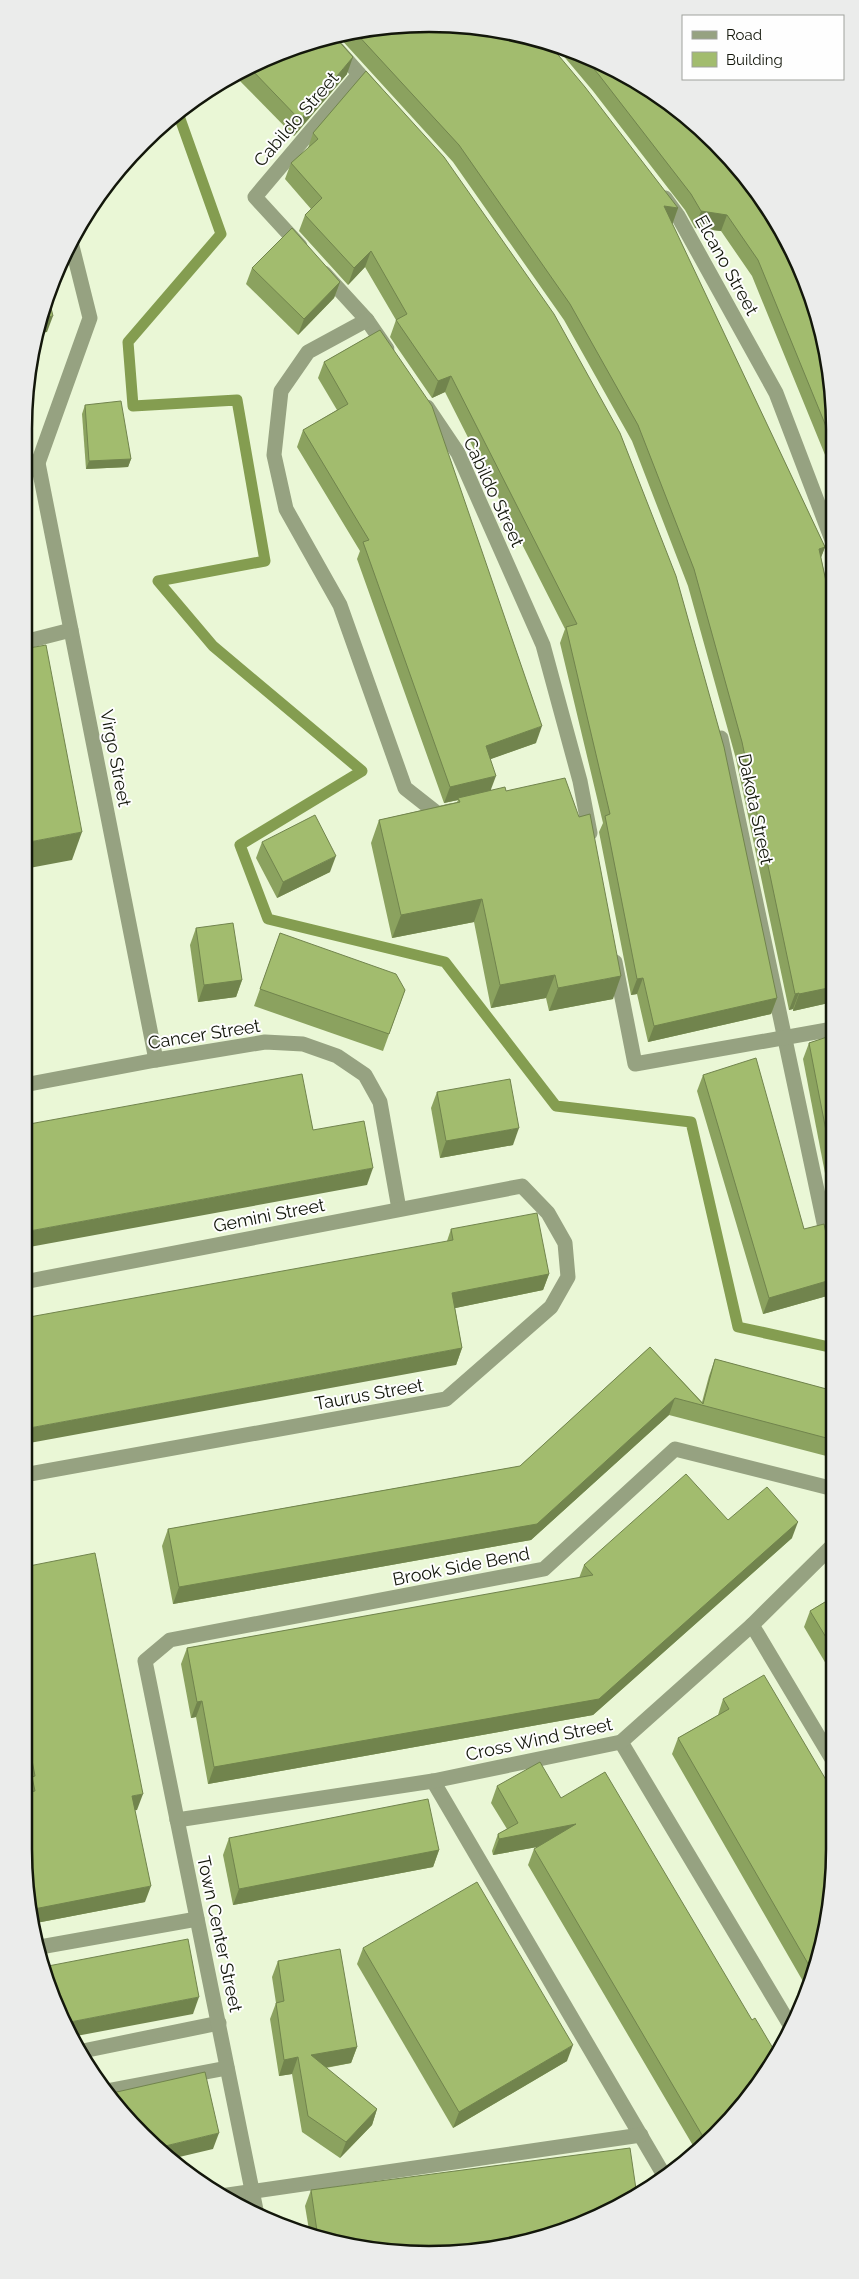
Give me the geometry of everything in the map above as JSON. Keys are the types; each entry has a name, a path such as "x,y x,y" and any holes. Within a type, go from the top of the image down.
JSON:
{"street":[{"path":"334,44 386,103"},
{"name":"Cabildo Street","path":"359,74 254,196 367,320 394,359"},
{"name":"Elcano Street","path":"655,186 678,216 776,393 826,524"},
{"path":"32,463 90,318 74,253"},
{"path":"367,320 308,352 281,391 274,455 286,509 340,605 405,788 438,814 467,807"},
{"name":"Cabildo Street","path":"420,398 458,453 543,645 580,781 593,849"},
{"name":"Virgo Street","path":"32,469 71,630 156,1060"},
{"path":"32,640 71,630"},
{"name":"Dakota Street","path":"716,722 727,761 826,1232"},
{"path":"561,785 580,781"},
{"path":"612,947 635,1064 826,1030"},
{"name":"Cancer Street","path":"32,1083 265,1042 303,1044 337,1056 364,1075 380,1102 400,1209"},
{"name":"Gemini Street","path":"32,1280 522,1186"},
{"name":"Taurus Street","path":"32,1474 446,1399 551,1307 568,1277 565,1243 548,1213 522,1186"},
{"name":"Brook Side Bend","path":"145,1661 170,1640 544,1569 675,1449 826,1487"},
{"name":"Cross Wind Street","path":"177,1820 433,1781 622,1742 752,1625 826,1551"},
{"path":"752,1625 826,1749"},
{"name":"Town Center Street","path":"145,1661 255,2206"},
{"path":"622,1742 788,2021"},
{"path":"433,1781 662,2171"},
{"path":"45,1946 197,1919"},
{"path":"87,2050 219,2023"},
{"path":"114,2090 227,2068"},
{"path":"233,2194 641,2135"}],"building":[{"path":"404,33 455,33 507,40 558,54 678,208 664,206 825,547 819,549 826,581 826,988 795,994 742,742 694,569 638,425 570,304 459,145 361,39"},
{"path":"340,43 353,57 300,120 255,73 302,54"},
{"path":"593,68 650,99 691,131 728,168 760,209 786,254 813,327 823,378 826,426 758,260 727,215 701,211 691,194"},
{"path":"366,71 444,157 554,314 620,433 676,576 724,747 777,998 654,1026 643,978 637,979 605,816 610,814 566,627 577,624 451,376 438,381 396,320 407,314 371,251 354,268 305,215 322,198 291,163 318,139 313,133"},
{"path":"292,228 340,282 304,319 252,268"},
{"path":"380,330 432,406 542,726 486,746 496,776 450,787 363,542 369,540 303,430 348,404 324,362"},
{"path":"121,401 131,459 89,461 85,405"},
{"path":"46,645 82,832 32,841 32,648"},
{"path":"565,778 579,817 590,814 621,976 558,988 555,975 500,985 482,899 401,915 379,820 460,802 458,798 505,787 506,791"},
{"path":"315,815 336,856 283,882 262,842"},
{"path":"233,923 242,980 204,985 196,928"},
{"path":"280,933 396,974 405,990 389,1034 260,989"},
{"path":"826,1037 826,1131 809,1043"},
{"path":"756,1058 804,1229 824,1224 826,1233 826,1281 769,1298 703,1075"},
{"path":"302,1074 313,1130 364,1121 373,1168 32,1231 32,1124"},
{"path":"510,1079 519,1128 446,1141 437,1092"},
{"path":"537,1213 549,1274 452,1293 462,1348 32,1428 32,1317 453,1240 451,1229"},
{"path":"650,1347 703,1404 715,1359 826,1389 826,1438 675,1398 537,1524 179,1587 168,1529 520,1466"},
{"path":"686,1474 728,1520 767,1487 798,1522 599,1699 214,1767 202,1701 197,1702 187,1648 593,1575 584,1565"},
{"path":"95,1553 143,1794 132,1796 151,1886 37,1908 32,1850 32,1792 35,1791 32,1777 35,1776 32,1760 32,1565"},
{"path":"826,1601 826,1637 810,1611"},
{"path":"764,1675 826,1780 826,1875 819,1927 809,1965 678,1738 729,1709 723,1699"},
{"path":"540,1762 561,1798 605,1772 752,2020 755,2018 773,2048 760,2070 744,2091 703,2137 534,1849 576,1824 499,1839 498,1834 518,1823 497,1786"},
{"path":"428,1799 439,1850 239,1889 229,1838"},
{"path":"477,1882 573,2045 459,2112 363,1948"},
{"path":"188,1939 199,1997 72,2022 50,1966"},
{"path":"340,1949 357,2047 311,2055 377,2109 346,2142 308,2116 298,2057 284,2060 276,2003 284,2001 278,1961"},
{"path":"205,2072 219,2133 166,2146 131,2111 116,2092"},
{"path":"630,2148 636,2188 605,2206 532,2233 507,2239 455,2246 404,2246 378,2243 352,2239 317,2230 311,2190"}],"waterway":[{"path":"181,121 221,234 128,342 133,406 237,400 265,561 158,581 213,646 362,771 240,845 268,919 445,962 556,1106 691,1122 738,1327 826,1346"}]}
